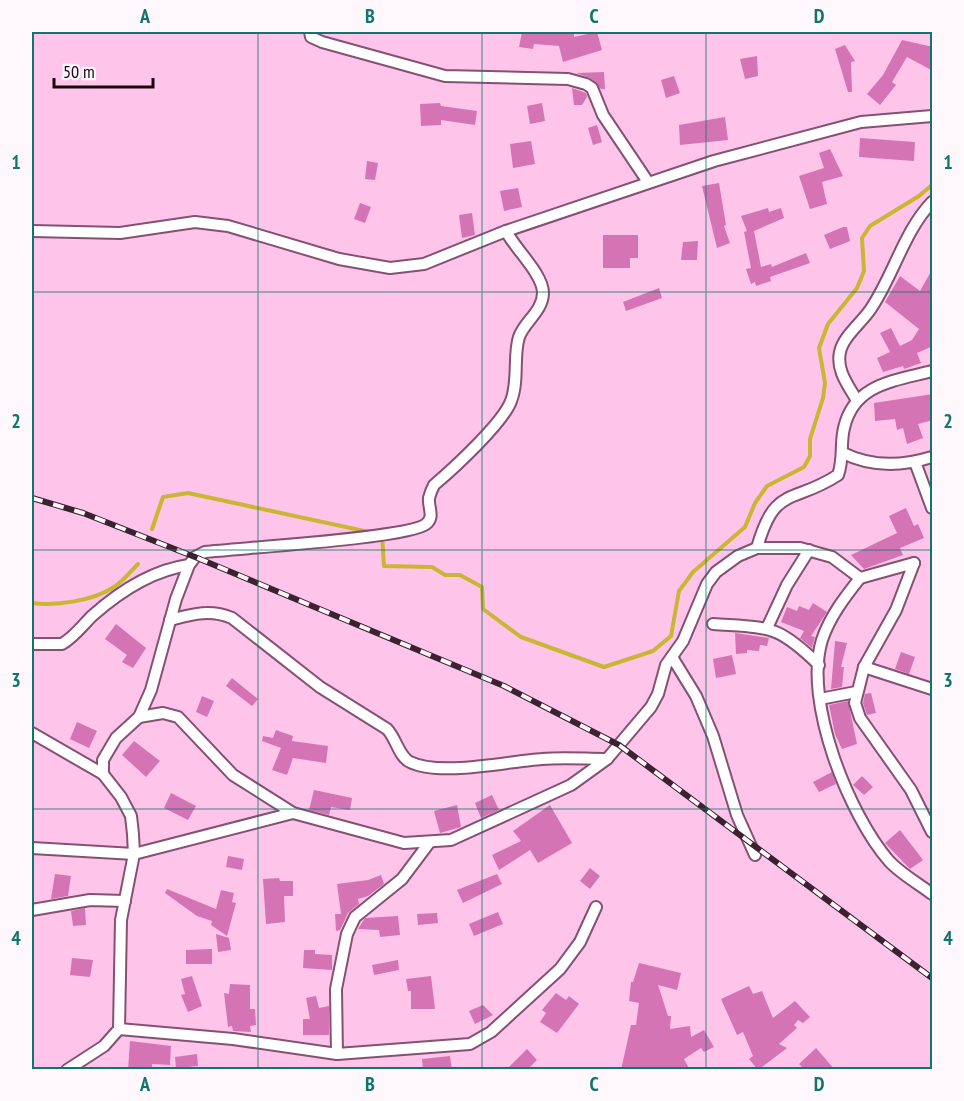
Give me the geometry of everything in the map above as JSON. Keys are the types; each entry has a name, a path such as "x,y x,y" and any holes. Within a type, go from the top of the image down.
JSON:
{"street":[{"path":"310,32 311,37 322,42 446,76 568,79 586,84 592,88 609,126 648,182"},
{"path":"32,231 120,233 195,222 228,226 339,259 390,268 424,264 506,231 648,182 839,126 886,118 933,116"},
{"path":"856,399 843,377 839,364 840,350 871,309 920,218 933,202"},
{"path":"103,774 103,760 107,750 139,717 151,690 170,620 189,565 195,557 205,552 382,535 419,528 427,524 431,517 429,499 434,485 499,420 511,403 519,338 539,308 543,294 540,280 513,246 506,231"},
{"path":"757,548 768,514 778,503 838,475 843,453 844,428 856,399 880,385 933,371"},
{"path":"843,453 871,463 915,462 933,457"},
{"path":"915,462 933,508"},
{"path":"139,717 163,713 178,717 233,775 293,813 404,843 451,840 471,833 576,782 607,759 651,707 658,694 666,665 683,641 707,584 716,572 738,556 757,548 792,547 809,550 832,557 860,578"},
{"path":"767,628 787,585 809,550"},
{"path":"933,832 911,790 860,718 856,692 864,667 896,610 914,563 860,578 833,615 822,640 819,665 820,699 841,777 863,827 891,862 933,894"},
{"path":"32,644 62,644 109,602 152,575 162,570 189,565"},
{"path":"170,620 217,611 232,618 320,687 387,729 395,736 405,759 412,763 459,768 541,759 607,759"},
{"path":"713,624 767,628 789,637 819,665"},
{"path":"672,657 696,696 713,736 737,815 755,855"},
{"path":"864,667 933,689"},
{"path":"820,699 856,692"},
{"path":"32,732 103,774 113,784 131,816 134,854 121,920 119,1029 104,1046 67,1070"},
{"path":"32,848 134,854 293,813"},
{"path":"337,1054 336,989 347,934 355,917 402,879 429,843"},
{"path":"32,910 90,900 125,901"},
{"path":"119,1029 233,1039 337,1054 470,1044 491,1032 560,969 580,942 596,907"}],"building":[{"path":"522,32 574,33 574,37 597,32 602,50 563,62 559,46 534,44 533,49 519,47"},
{"path":"902,40 933,47 933,71 907,57 892,82 896,85 880,105 867,94 883,75"},
{"path":"845,45 855,61 851,62 852,92 848,92 835,49"},
{"path":"757,56 758,76 745,79 740,59"},
{"path":"604,72 605,89 601,89 590,78 576,73"},
{"path":"674,76 680,93 666,98 661,80"},
{"path":"572,88 586,93 587,97 582,105 574,105"},
{"path":"440,103 441,106 477,111 475,125 441,120 441,125 421,126 420,104"},
{"path":"542,103 545,121 530,124 527,106"},
{"path":"725,117 728,140 680,145 679,125"},
{"path":"597,125 602,142 593,145 588,128"},
{"path":"860,138 915,142 914,161 859,157"},
{"path":"531,141 535,164 513,168 510,144"},
{"path":"830,149 843,176 822,182 827,204 810,209 799,176 824,168 819,153"},
{"path":"367,161 378,163 375,180 365,179"},
{"path":"719,183 726,225 724,226 730,243 717,248 702,186"},
{"path":"518,188 522,207 504,211 500,191"},
{"path":"360,203 371,207 365,223 354,219"},
{"path":"768,208 769,212 781,208 784,218 754,231 761,267 771,264 772,267 806,253 810,263 770,277 771,281 756,286 755,282 751,284 746,269 751,268 744,232 747,231 741,216"},
{"path":"472,213 475,235 462,238 459,215"},
{"path":"847,227 850,241 830,249 824,235"},
{"path":"603,235 638,235 638,258 630,258 630,268 603,268"},
{"path":"698,241 697,260 681,260 683,242"},
{"path":"933,268 933,346 917,353 921,363 904,369 903,366 883,372 877,358 890,352 880,333 891,328 900,346 912,340 919,329 885,302 900,276 920,291"},
{"path":"659,288 662,298 626,311 623,302"},
{"path":"933,394 933,420 918,424 923,438 907,444 903,428 897,430 895,419 875,421 874,403"},
{"path":"906,508 914,526 918,524 924,538 900,548 903,555 864,569 851,555 897,533 889,516"},
{"path":"813,603 827,612 811,636 815,637 812,648 800,638 804,631 781,622 787,607 797,611 799,606 809,610"},
{"path":"116,624 146,648 133,668 122,662 127,655 105,639"},
{"path":"735,633 769,638 767,646 760,645 759,651 747,650 747,653 736,654"},
{"path":"835,641 847,643 841,667 844,667 842,687 831,689"},
{"path":"901,652 915,657 909,674 895,669"},
{"path":"732,655 736,674 716,678 713,659"},
{"path":"232,678 258,699 252,706 226,686"},
{"path":"871,693 876,713 867,715 863,703 865,694"},
{"path":"202,696 214,701 207,717 196,712"},
{"path":"848,701 857,744 842,749 835,734 829,705"},
{"path":"77,722 97,731 89,748 70,739"},
{"path":"276,730 293,736 292,741 328,746 326,763 293,758 287,775 272,770 281,748 262,741 263,736 273,738"},
{"path":"134,741 160,761 146,777 122,755"},
{"path":"832,772 836,784 819,792 813,782"},
{"path":"862,776 873,787 864,795 853,785"},
{"path":"314,790 352,798 350,810 331,807 329,815 309,810"},
{"path":"171,793 196,806 188,820 164,808"},
{"path":"492,795 499,810 481,818 475,803"},
{"path":"457,805 461,827 440,833 434,811"},
{"path":"550,805 572,843 538,863 530,850 499,870 492,855 521,841 513,831"},
{"path":"900,830 923,860 910,869 885,843"},
{"path":"228,856 244,859 242,870 226,867"},
{"path":"590,868 600,876 590,889 580,881"},
{"path":"55,874 71,876 68,896 51,899"},
{"path":"497,874 502,884 463,903 457,890"},
{"path":"381,875 384,884 368,896 358,899 359,904 348,913 340,930 336,931 335,914 341,914 337,884 368,880"},
{"path":"279,878 280,881 293,881 293,896 284,896 285,922 266,924 263,879"},
{"path":"167,889 216,909 221,890 234,893 232,902 236,903 227,936 211,925 212,921 197,916 165,893"},
{"path":"85,908 86,925 73,926 71,911"},
{"path":"498,912 503,924 474,936 469,924"},
{"path":"437,913 438,923 418,925 417,914"},
{"path":"398,916 400,935 380,937 379,930 358,929 365,918"},
{"path":"216,934 229,938 231,950 218,952"},
{"path":"212,949 212,964 186,964 186,950"},
{"path":"304,950 315,950 315,954 332,955 332,970 303,968"},
{"path":"72,958 93,960 90,977 70,975"},
{"path":"398,960 399,970 374,975 372,965"},
{"path":"639,963 681,973 677,990 658,985 668,1016 671,1016 670,1029 690,1026 691,1037 704,1030 714,1047 704,1052 701,1048 684,1059 690,1070 621,1070 631,1025 636,1025 639,1003 629,1001 631,982 633,982"},
{"path":"192,976 202,1006 188,1012 181,995 185,994 181,979"},
{"path":"431,976 435,1009 411,1009 411,991 408,991 406,979"},
{"path":"230,984 250,985 250,1009 255,1009 256,1025 250,1026 251,1032 233,1031 232,1026 228,1027 224,993 229,994"},
{"path":"749,986 753,994 762,991 773,1018 795,1001 810,1017 803,1023 798,1020 794,1025 797,1028 779,1044 787,1048 758,1070 749,1059 753,1056 743,1032 737,1035 721,999"},
{"path":"556,993 566,1000 569,996 579,1004 557,1033 540,1022 546,1013 542,1010"},
{"path":"316,996 319,1008 329,1006 329,1035 303,1035 303,1019 310,1019 306,998"},
{"path":"483,1005 493,1015 475,1024 469,1011"},
{"path":"130,1041 171,1046 170,1065 152,1064 152,1070 128,1070"},
{"path":"816,1048 835,1070 805,1070 799,1064"},
{"path":"527,1049 537,1060 527,1070 506,1070"},
{"path":"197,1054 198,1066 176,1068 175,1057"},
{"path":"450,1056 452,1070 423,1070 422,1059"}],"waterway":[{"path":"382,535 384,566 432,567 445,575 460,575 482,587 483,609 521,637 604,667 653,651 671,636 679,591 693,572 745,527 755,503 767,486 804,467 810,456 810,439 823,398 825,383 819,348 828,324 857,288 864,271 862,238 870,226 919,196 932,185"},
{"path":"152,529 163,497 188,493 369,532"},
{"path":"32,603 63,603 96,596 117,585 138,564"}],"railway":[{"path":"32,498 83,513 195,557 504,686 619,745 932,978"}]}
